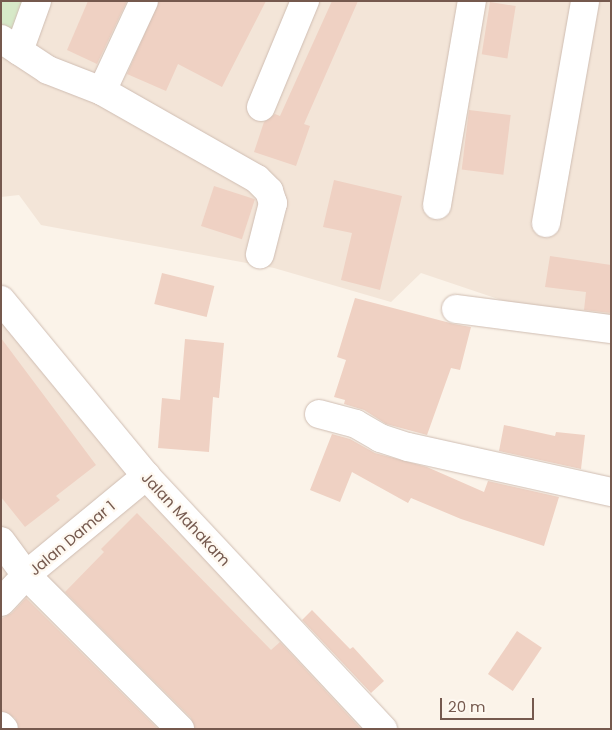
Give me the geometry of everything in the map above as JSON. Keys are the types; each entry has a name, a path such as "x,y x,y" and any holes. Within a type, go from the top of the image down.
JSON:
{"street":[{"path":"37,1 10,45 48,70 102,91 257,178 269,191 273,202 260,254"},
{"path":"102,91 144,1"},
{"path":"260,107 305,1"},
{"path":"437,205 472,1"},
{"path":"546,223 580,2"},
{"name":"Jalan Mahakam","path":"1,300 146,476 382,729"},
{"path":"456,309 611,329"},
{"path":"319,414 356,424 380,438 408,447 611,492"},
{"name":"Jalan Damar 1","path":"1,602 26,575 146,476"},
{"path":"1,541 26,575 180,729"},
{"path":"1,726 4,729"}],"shaded area":[{"path":"1,1 611,1 611,323 558,319 421,273 391,302 274,268 41,225 19,195 1,197"},
{"path":"1,300 383,729 1,729"}],"green space":[{"path":"1,1 37,1 19,51 1,39"}],"building":[{"path":"88,1 127,1 97,64 67,50"},
{"path":"159,1 266,1 222,87 178,64 166,91 127,74"},
{"path":"332,1 358,1 304,124 310,126 296,166 254,152 264,122 275,114 280,116"},
{"path":"490,2 516,6 507,58 482,54"},
{"path":"469,110 511,115 503,175 462,170"},
{"path":"334,180 402,196 380,290 341,280 352,233 323,227"},
{"path":"214,186 255,199 242,239 201,226"},
{"path":"550,256 611,265 611,313 584,310 586,292 545,287"},
{"path":"162,273 214,286 207,317 154,304"},
{"path":"355,298 471,327 460,370 451,368 427,435 386,424 364,410 344,404 345,400 334,397 346,360 337,357"},
{"path":"1,338 96,465 56,496 60,500 25,527 1,497"},
{"path":"185,339 224,343 219,398 213,397 209,452 158,448 162,398 180,400"},
{"path":"504,425 555,436 556,432 585,435 581,469 499,451"},
{"path":"332,434 350,439 375,453 427,467 484,492 488,481 559,497 544,546 461,519 411,498 408,503 352,472 340,502 310,490"},
{"path":"137,513 271,650 280,642 361,729 195,729 191,718 65,592 104,552 101,549"},
{"path":"26,598 158,729 19,729 15,718 1,711 1,619 12,613"},
{"path":"312,610 350,649 353,647 384,681 371,693 302,620"},
{"path":"517,631 542,648 513,691 488,674"}]}
